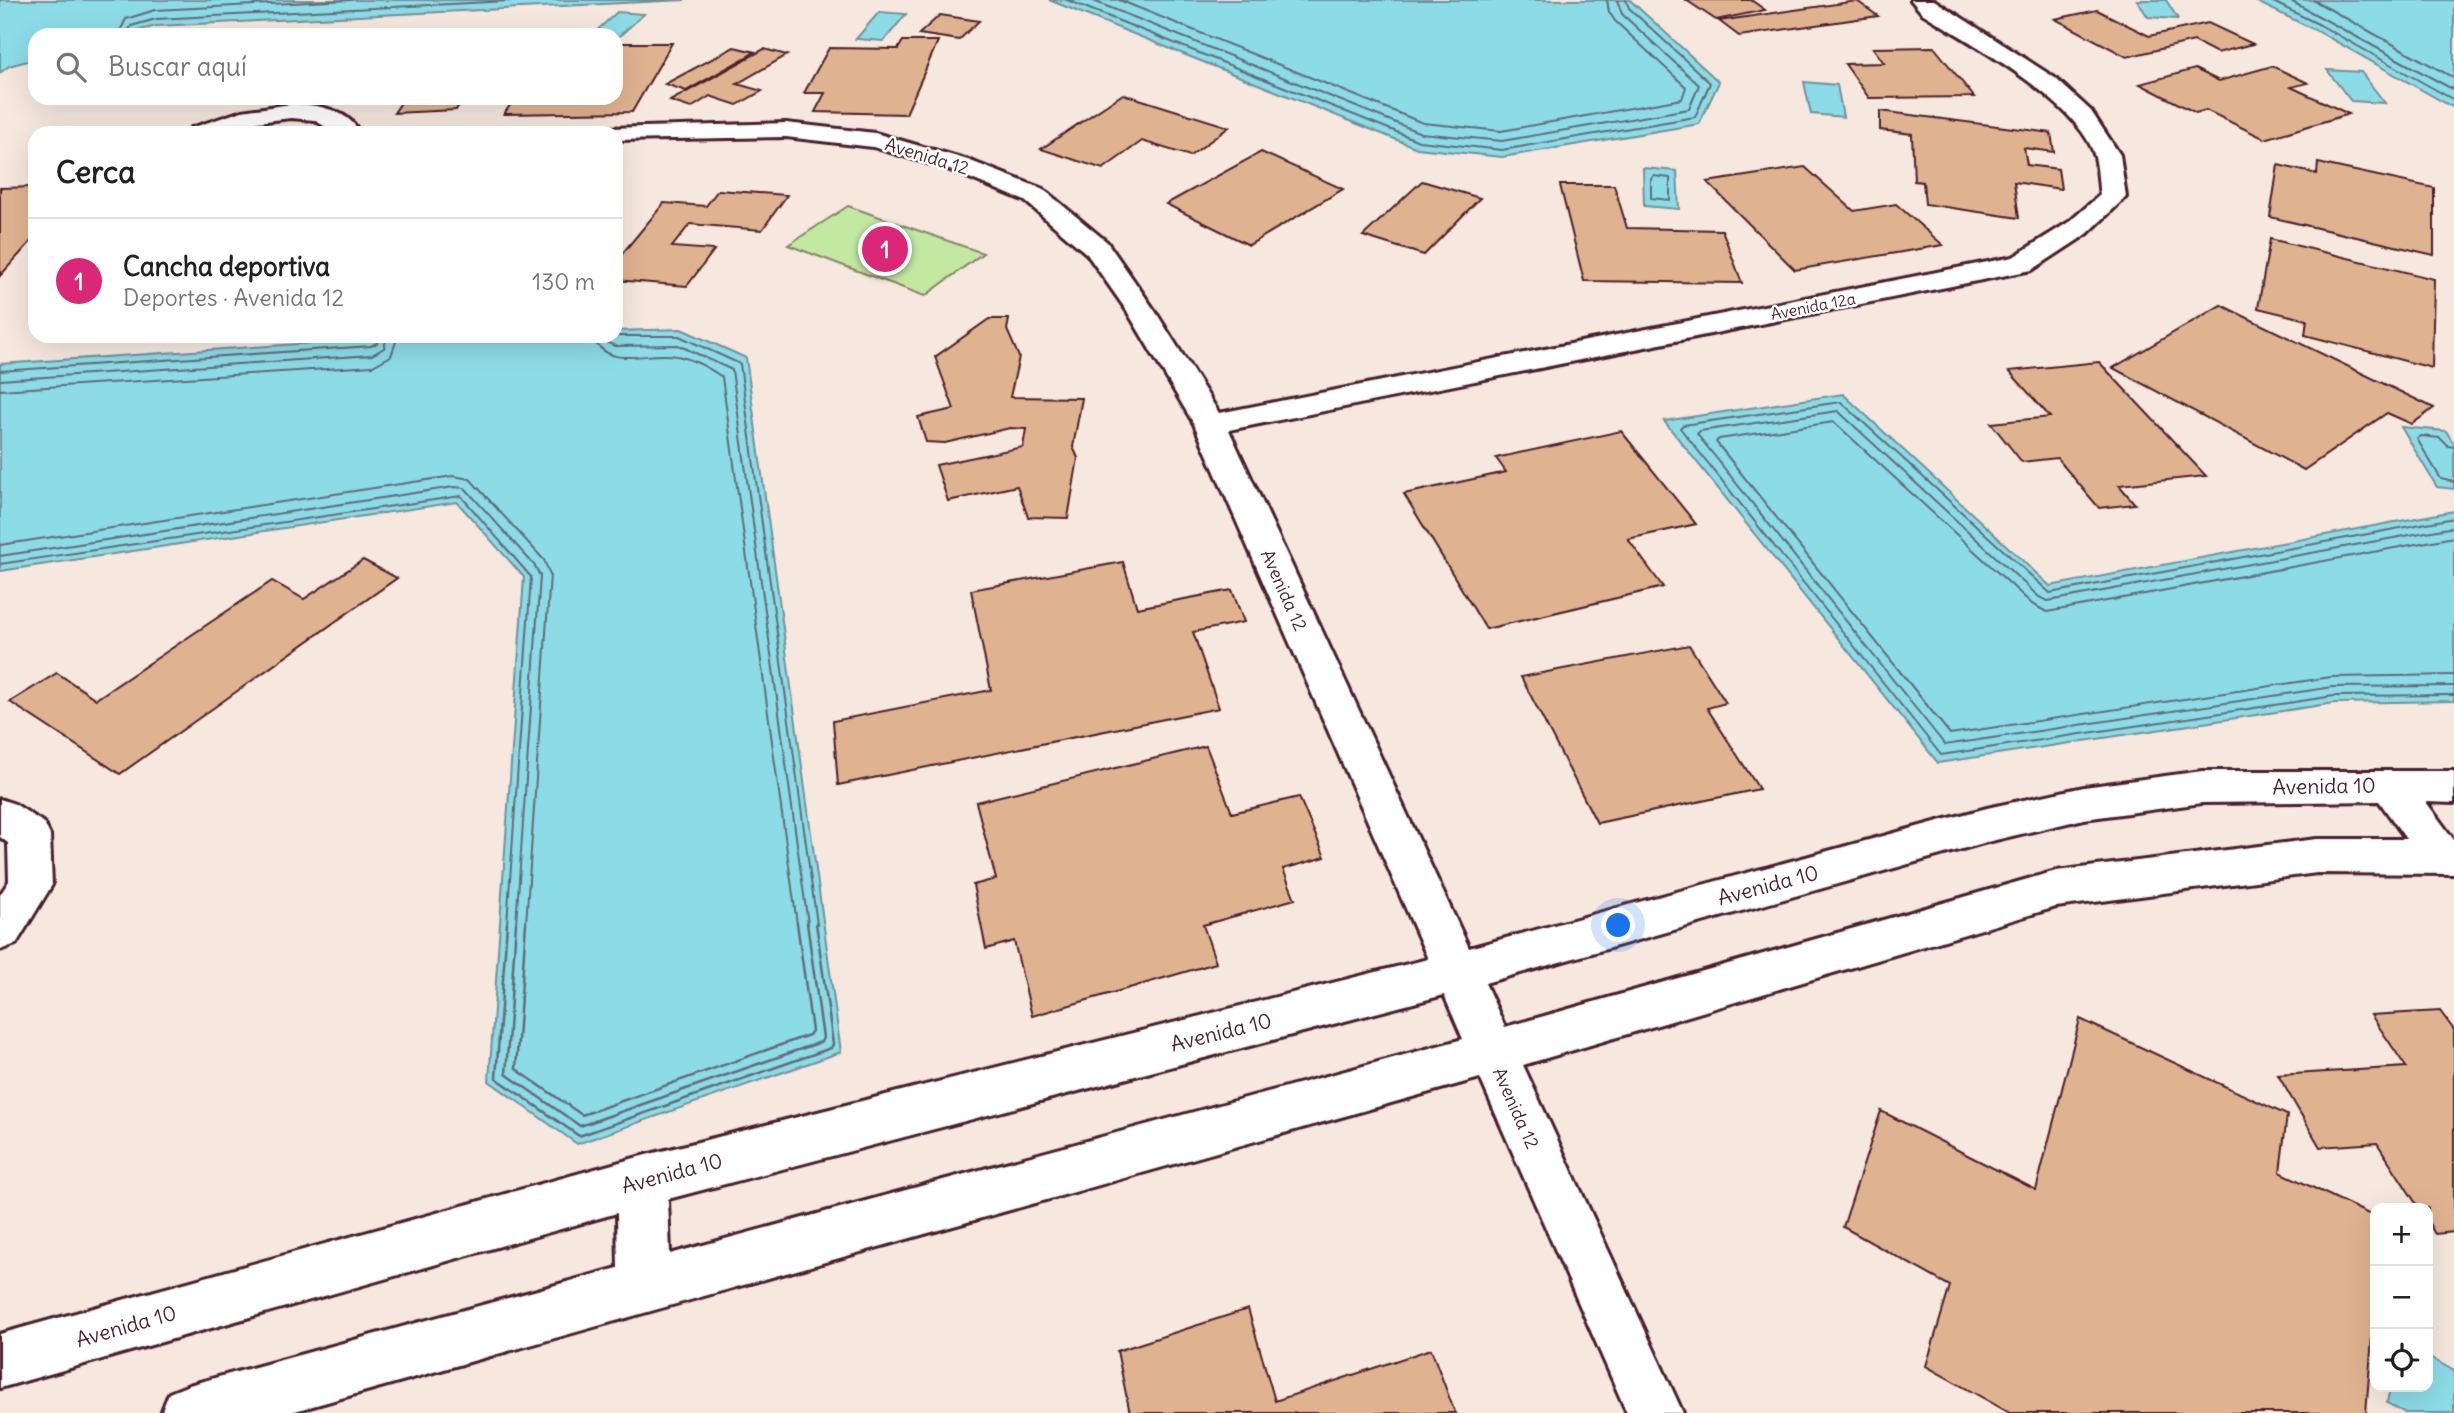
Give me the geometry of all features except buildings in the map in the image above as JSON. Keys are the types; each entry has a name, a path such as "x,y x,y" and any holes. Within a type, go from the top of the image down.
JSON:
{"street":[{"name":"Avenida 12a","path":"1210,425 2022,264 2078,228 2113,197 2107,155 2082,116 2047,83 1930,8 1922,0"},
{"path":"215,126 275,112 319,114 342,126"},
{"name":"Avenida 12","path":"623,133 786,130 875,140 959,165 1034,195 1097,248 1142,311 1210,425 1655,1413"},
{"path":"2390,785 2448,856"},
{"name":"Avenida 10","path":"0,1361 642,1181 1455,972 1987,825 2084,803 2202,787 2454,787"},
{"path":"0,816 29,835 31,885 0,931"},
{"path":"189,1413 1491,1053 2056,888 2317,856 2448,856"},
{"path":"642,1181 645,1288"}],"green space":[{"path":"848,206 983,253 925,296 788,245"}],"water":[{"path":"0,0 685,0 148,28 28,28 28,61 9,66 0,73"},
{"path":"1049,0 1630,0 1719,82 1699,124 1502,157 1417,148"},
{"path":"2137,0 2166,0 2178,19 2148,17"},
{"path":"2253,0 2454,0 2454,108 2317,31"},
{"path":"617,12 644,14 623,33 623,28 600,28"},
{"path":"879,12 906,14 884,41 856,39"},
{"path":"2327,70 2361,72 2385,103 2351,101"},
{"path":"1804,82 1837,85 1843,117 1811,114"},
{"path":"1643,168 1677,171 1679,209 1644,206"},
{"path":"681,329 746,358 841,1052 577,1144 489,1081 524,577 457,502 0,571 0,364 313,343 623,343 623,331"},
{"path":"1843,394 2050,586 2454,511 2454,701 2335,703 1938,763 1664,421"},
{"path":"2401,427 2446,431 2454,444 2454,489 2437,487"},
{"path":"2433,1359 2454,1371 2454,1413 2405,1413 2387,1403 2389,1392 2433,1392"}],"place":[{"name":"Cancha deportiva","path":"885,249"}]}
